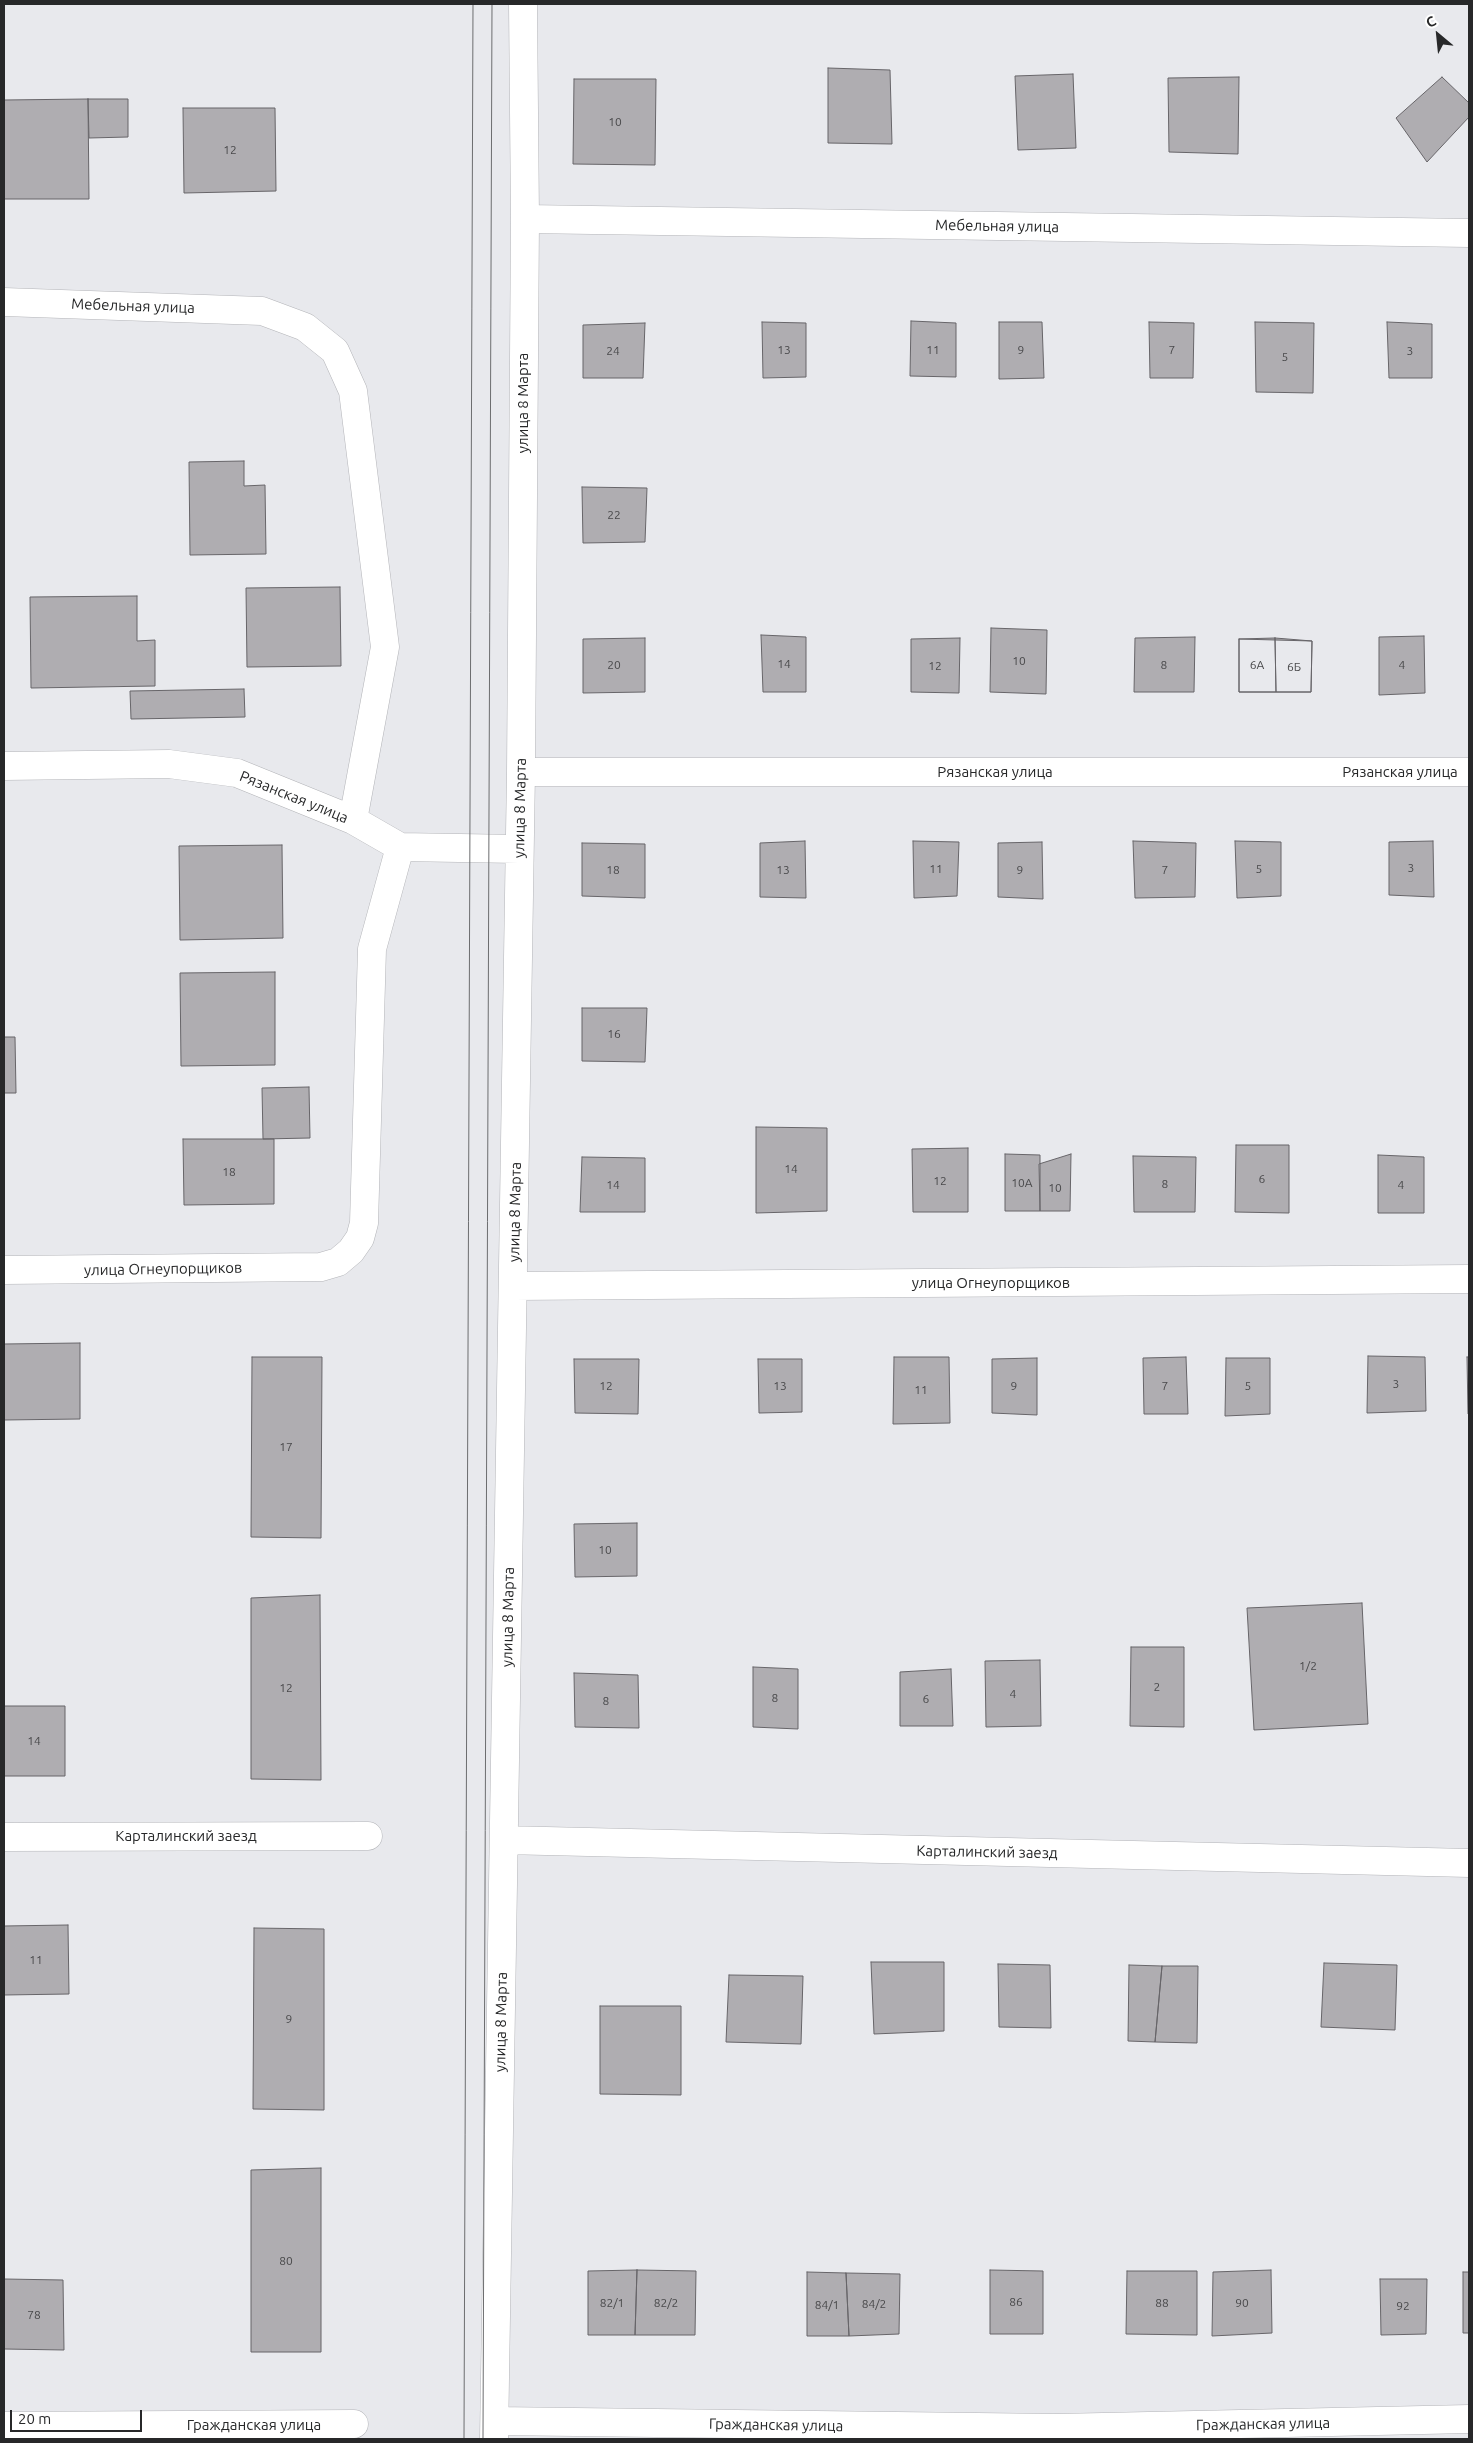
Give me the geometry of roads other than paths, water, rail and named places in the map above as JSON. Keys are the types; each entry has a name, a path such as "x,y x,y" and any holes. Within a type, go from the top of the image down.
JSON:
{"street":[{"name":"улица 8 Марта","path":"494,2430 521,772 525,219 523,4"},
{"name":"Мебельная улица","path":"525,219 1469,233"},
{"name":"Мебельная улица","path":"4,302 262,311 305,327 335,351 353,391 385,647 353,820"},
{"name":"Рязанская улица","path":"4,766 169,764 237,773 353,820 400,847 519,848"},
{"name":"Рязанская улица","path":"521,772 1469,772"},
{"name":"улица Огнеупорщиков","path":"4,1270 322,1267 338,1262 351,1251 360,1238 364,1223 372,949 400,847"},
{"name":"улица Огнеупорщиков","path":"514,1286 1469,1279"},
{"name":"Карталинский заезд","path":"4,1837 368,1836"},
{"name":"Карталинский заезд","path":"504,1840 1469,1863"},
{"name":"Гражданская улица","path":"494,2430 1057,2434 1469,2419"},
{"name":"Гражданская улица","path":"4,2426 354,2424"}],"tram line":[{"path":"464,2439 473,4"},
{"path":"483,2439 492,4"}]}
